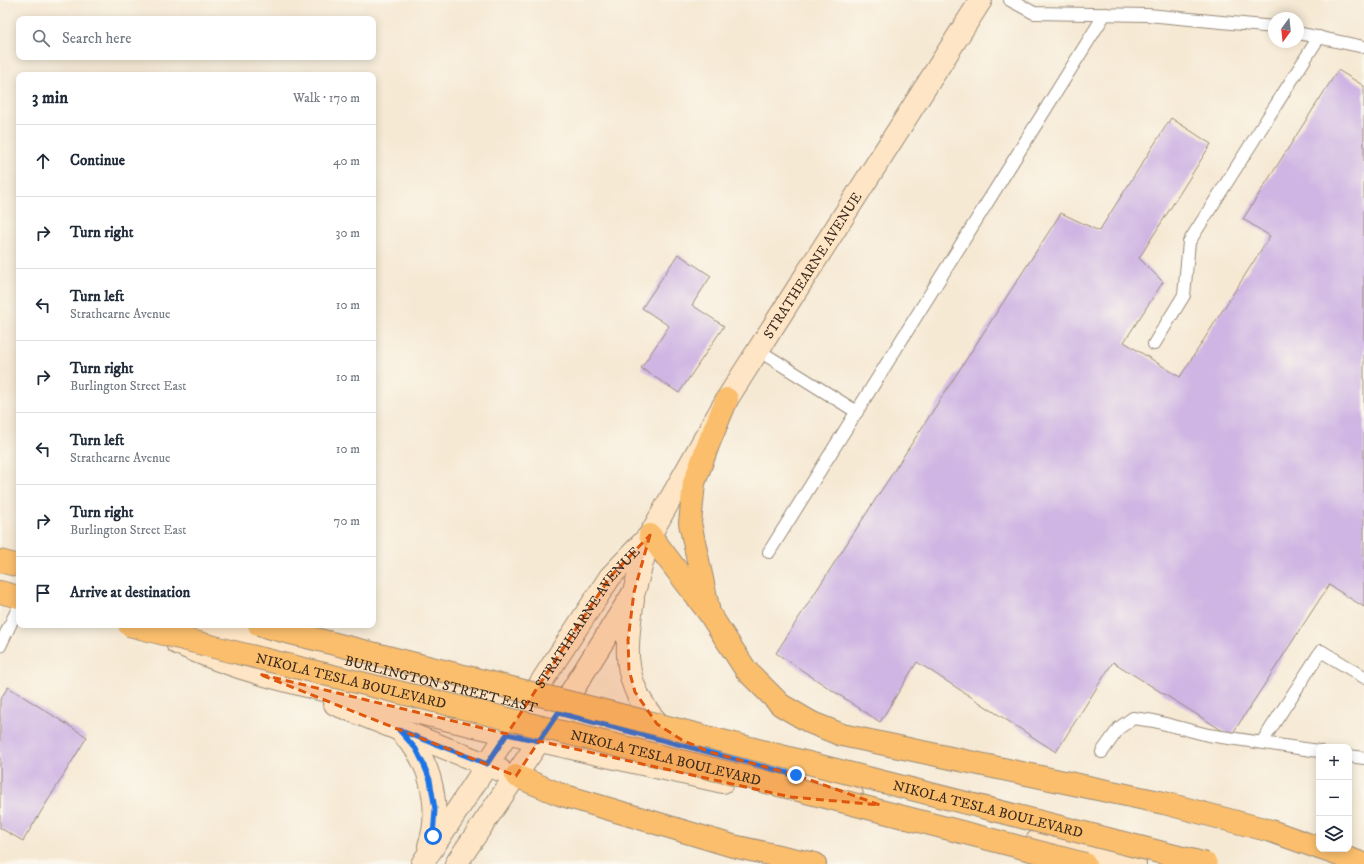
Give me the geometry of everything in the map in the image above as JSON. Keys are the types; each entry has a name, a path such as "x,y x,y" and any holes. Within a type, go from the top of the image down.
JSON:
{"highway":[{"path":"709,613 690,523 694,483 727,399"},
{"path":"650,534 709,613 746,670 781,705 812,723 842,735 1164,803 1272,831 1316,847"},
{"path":"0,561 16,565"},
{"path":"0,592 16,596"},
{"name":"NIKOLA TESLA BOULEVARD","path":"141,628 787,787 1085,864"},
{"name":"NIKOLA TESLA BOULEVARD","path":"271,628 1206,864"},
{"path":"516,776 559,794 733,846 815,864"},
{"path":"1330,852 1364,864"}],"main road":[{"name":"STRATHEARNE AVENUE","path":"422,864 610,577 650,534 727,399 980,0"},
{"name":"STRATHEARNE AVENUE","path":"456,864 558,713 634,592 650,534"},
{"path":"0,583 16,587"},
{"path":"634,592 628,640 629,670 635,692 657,724 682,740 710,752"},
{"name":"BURLINGTON STREET EAST","path":"144,628 205,656 259,674 507,734 791,797 880,805"},
{"name":"BURLINGTON STREET EAST","path":"206,628 270,642 710,752 796,775 880,805 1135,864"},
{"path":"259,674 516,776"},
{"path":"399,730 416,749 423,763 430,780 435,809 433,836 422,864"}],"lane":[{"path":"1010,0 1034,13 1148,15 1268,26"},
{"path":"769,552 1105,14"},
{"path":"1304,33 1364,47"},
{"path":"1154,344 1184,295 1189,242 1319,37"},
{"path":"758,350 857,412"},
{"path":"0,646 16,612"},
{"path":"1262,742 1321,652 1364,678"},
{"path":"1102,752 1119,728 1133,718 1154,721 1208,735 1316,751"},
{"path":"1352,756 1364,758"},
{"path":"1040,864 1046,843"}],"highlighted area":[{"path":"650,535 634,592 628,640 629,670 635,692 657,724 682,740 710,752 796,775 880,805 791,797 539,741 516,776 259,674 507,734 610,577"}],"building":[{"path":"1338,70 1364,86 1364,607 1329,585 1231,736 1113,662 1056,752 917,662 880,722 776,653 1061,213 1099,231 1171,118 1211,144 1139,258 1163,282 1124,342 1180,377 1270,236 1243,219"},
{"path":"678,254 711,276 692,305 724,326 679,393 641,368 669,326 642,308"},
{"path":"8,687 87,737 23,841 0,828 0,700"}],"route":[{"path":"433,836 435,809 430,780 416,749 399,730 487,764 507,734 539,741 558,713 796,775"}]}
